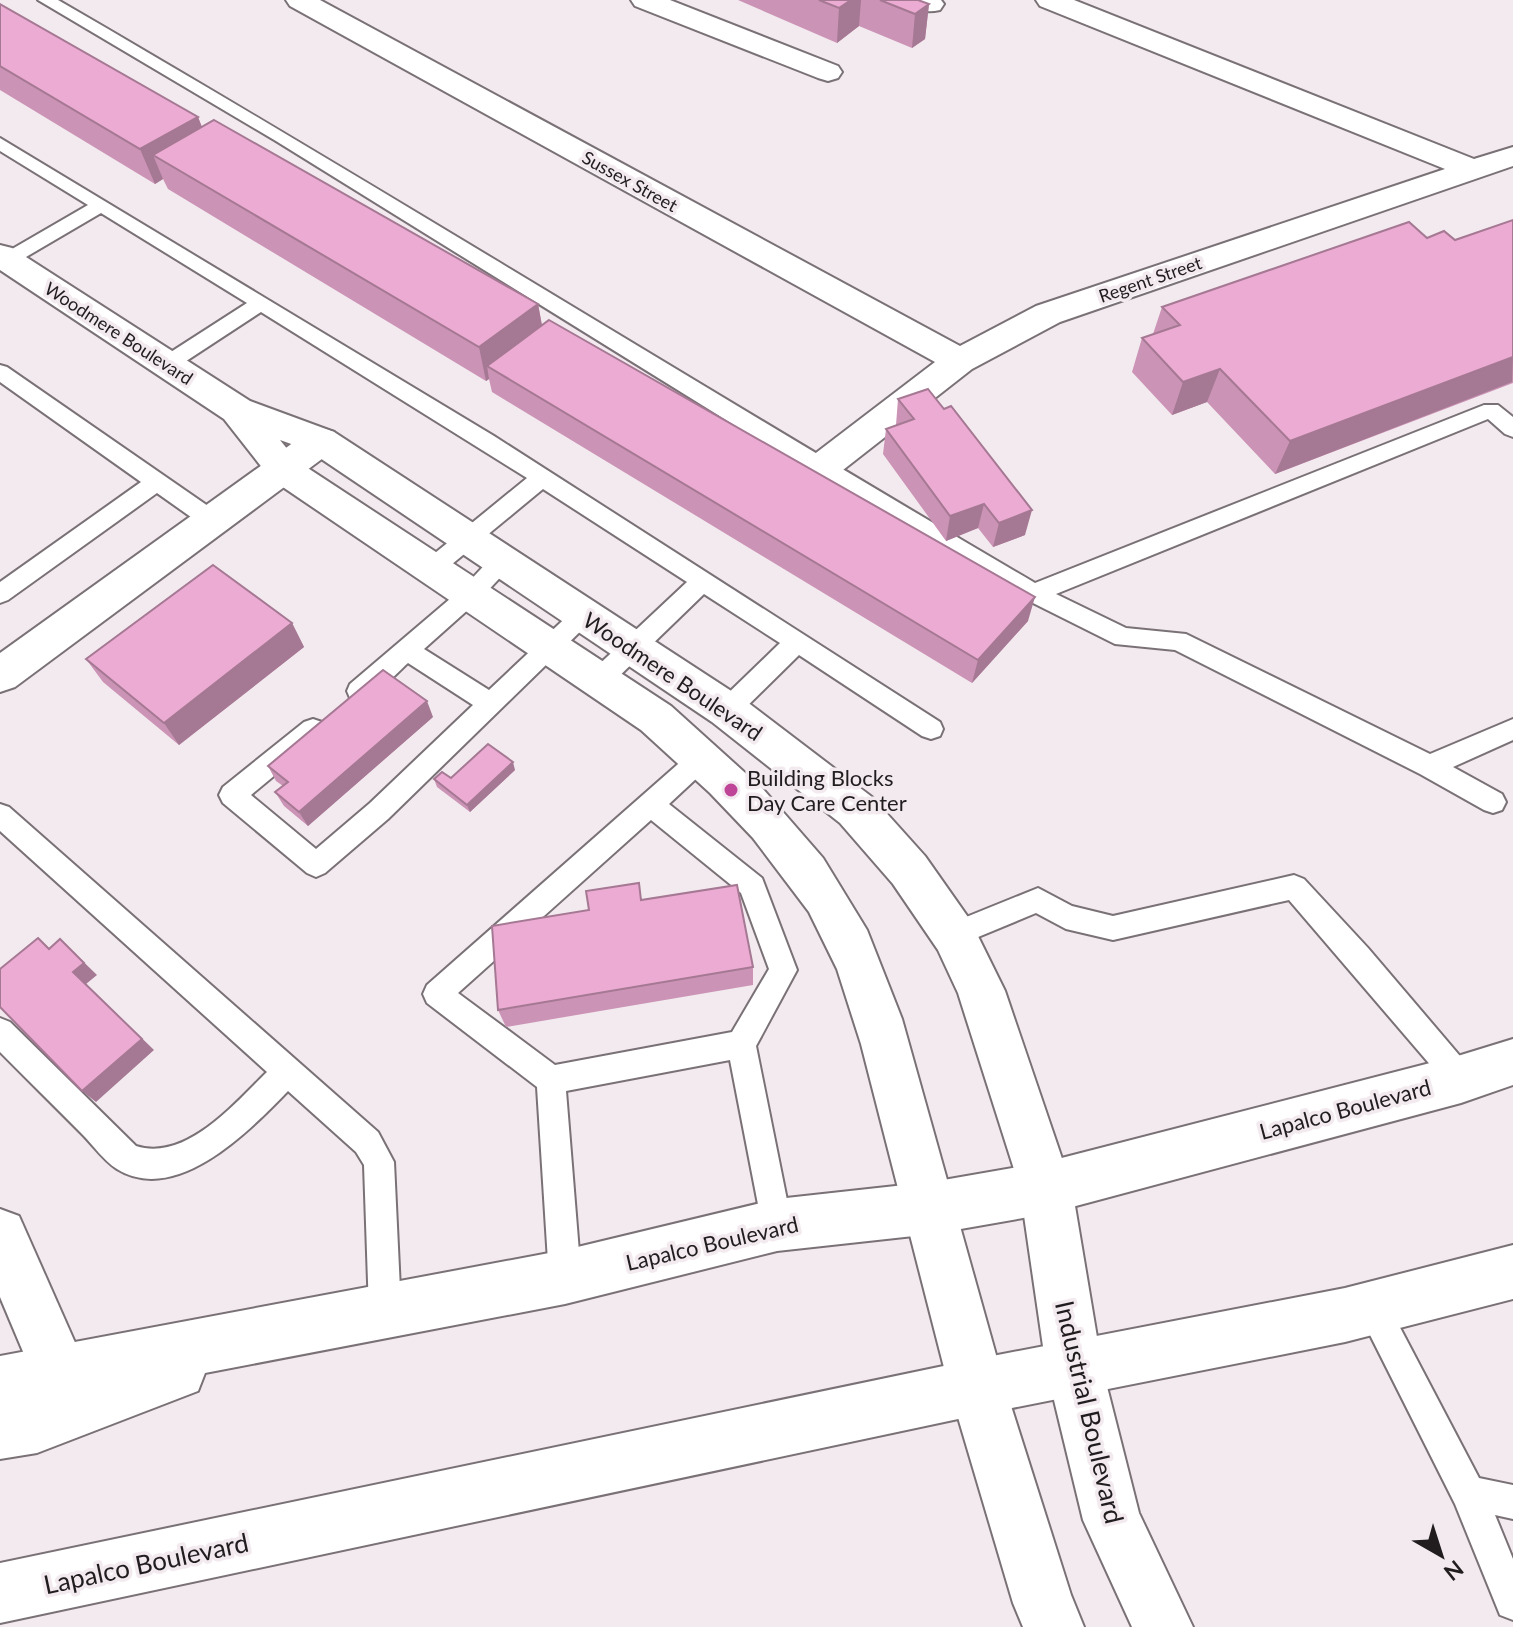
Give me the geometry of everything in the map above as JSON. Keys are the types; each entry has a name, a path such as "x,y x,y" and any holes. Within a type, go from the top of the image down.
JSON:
{"street":[{"name":"Sussex Street","path":"300,0 960,361"},
{"path":"645,0 828,72"},
{"path":"1050,0 1472,169"},
{"name":"Regent Street","path":"821,468 960,361 1048,314 1513,156"},
{"name":"Woodmere Boulevard","path":"3,257 237,410 321,441 727,710 856,810 909,870 954,935 981,991 1046,1188"},
{"name":"Woodmere Boulevard","path":"237,410 284,470 601,678 703,757 760,813 826,900 855,953 878,1015 932,1208"},
{"path":"0,675 321,441"},
{"name":"Lapalco Boulevard","path":"0,1384 565,1277 777,1225 932,1208 1046,1188 1461,1079 1513,1062"},
{"name":"Industrial Boulevard","path":"1046,1188 1074,1367 1112,1520 1163,1627"},
{"path":"932,1208 977,1387 1043,1603 1054,1627"},
{"path":"0,1235 60,1372"},
{"name":"Lapalco Boulevard","path":"0,1593 977,1387 1373,1308 1513,1272"},
{"path":"0,1431 37,1425 281,1331"}],"lane":[{"path":"46,0 282,137 821,468 1033,593 1123,637 1178,641 1429,766 1493,802"},
{"path":"0,143 543,477 931,729"},
{"path":"3,257 101,205"},
{"path":"167,364 261,303"},
{"path":"0,372 213,521"},
{"path":"1033,593 1491,410 1513,429"},
{"path":"543,477 485,550 472,593 408,651 232,795 316,865 379,811 549,644 583,615"},
{"path":"0,594 157,482"},
{"path":"432,568 485,550"},
{"path":"601,678 704,580"},
{"path":"727,710 797,642"},
{"path":"408,651 491,704"},
{"path":"1429,766 1513,729"},
{"path":"703,757 437,994 551,1080 741,1044"},
{"path":"650,804 752,886 783,970 741,1044 777,1225"},
{"path":"0,815 367,1142 379,1162 385,1311"},
{"path":"954,935 1038,900 1066,917 1113,928 1294,887 1335,927 1373,977 1461,1079"},
{"path":"0,1032 127,1158 144,1166 168,1163 201,1147 226,1130 288,1071"},
{"path":"551,1080 565,1277"},
{"path":"1373,1308 1468,1493 1513,1602"},
{"path":"1468,1493 1513,1502"}],"building":[{"path":"819,0 851,0 839,8"},
{"path":"880,0 918,0 929,4 915,14"},
{"path":"0,4 198,117 140,149 0,66"},
{"path":"214,120 538,304 479,347 153,155"},
{"path":"1513,220 1513,357 1290,441 1220,369 1183,382 1142,338 1180,325 1162,307 1409,222 1427,238 1444,231 1455,240"},
{"path":"549,320 1035,597 978,660 487,366"},
{"path":"928,389 944,409 951,406 1032,510 999,523 984,504 950,516 886,429 914,419 898,399"},
{"path":"213,565 292,623 164,723 86,659"},
{"path":"383,670 427,701 299,812 275,792 288,782 268,766"},
{"path":"488,744 513,762 467,805 434,779 442,772 451,778"},
{"path":"639,883 641,900 737,885 753,967 498,1010 492,926 589,910 586,891"},
{"path":"38,938 49,949 60,939 84,963 73,972 142,1039 82,1091 0,1007 0,969"}],"place":[{"name":"Building Blocks Day Care Center","path":"731,790"}]}
